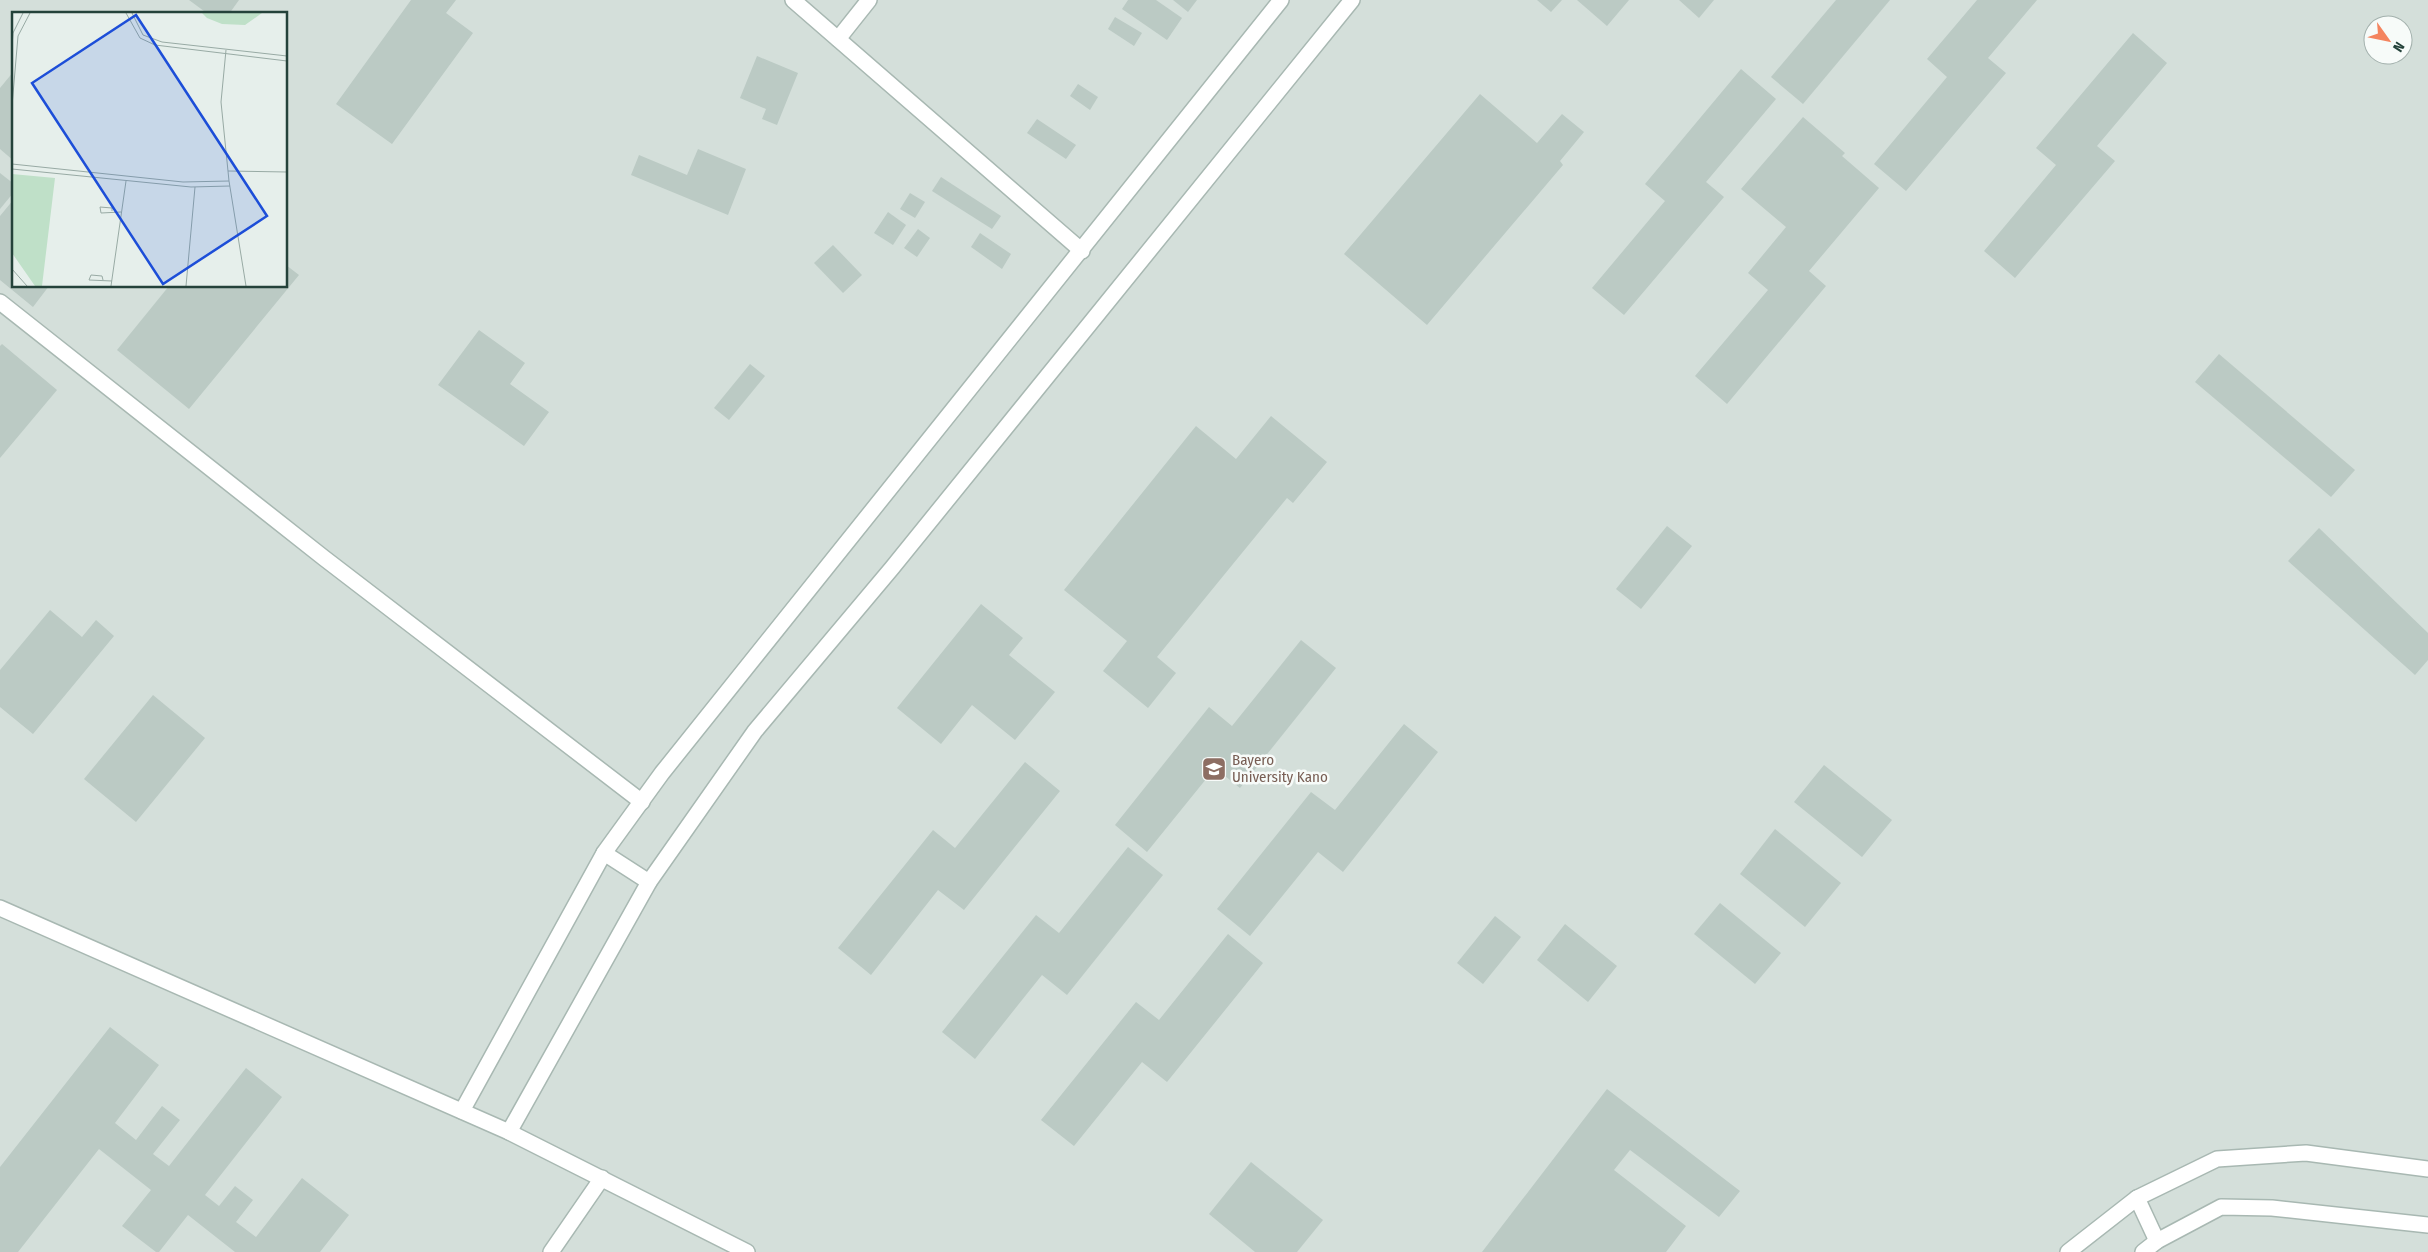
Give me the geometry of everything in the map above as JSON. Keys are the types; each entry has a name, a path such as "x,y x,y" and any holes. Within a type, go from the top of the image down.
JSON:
{"street":[{"path":"793,0 1082,251"},
{"path":"838,39 869,0"},
{"path":"462,1110 604,853 728,688 847,544 1281,0"},
{"path":"509,1132 649,882 755,731 892,568 1352,0"},
{"path":"0,302 316,552 642,802"},
{"path":"604,853 649,882"},
{"path":"0,908 462,1110 602,1178 747,1252"},
{"path":"2068,1252 2137,1198 2217,1159 2306,1153 2428,1169"},
{"path":"551,1252 602,1178"},
{"path":"2137,1198 2157,1241"},
{"path":"2143,1252 2157,1241 2221,1207 2272,1208 2428,1225"}],"shaded area":[{"name":"Bayero University Kano","path":"0,0 2428,0 2428,1252 0,1252"}],"building":[{"path":"189,0 239,0 230,12 205,12"},
{"path":"411,0 456,0 446,13 473,33 392,144 336,104"},
{"path":"1128,0 1156,0 1182,18 1167,40 1122,9"},
{"path":"1173,0 1197,0 1188,12"},
{"path":"1537,0 1562,0 1551,12"},
{"path":"1577,0 1629,0 1607,26"},
{"path":"1679,0 1714,0 1699,18"},
{"path":"1836,0 1890,0 1803,104 1771,77"},
{"path":"1977,0 2037,0 1988,58 2006,73 1906,191 1874,164 1947,77 1927,59"},
{"path":"1115,17 1142,33 1134,46 1108,29"},
{"path":"2133,33 2167,63 2097,146 2115,161 2015,278 1984,251 2056,165 2036,148"},
{"path":"757,56 798,73 777,125 762,119 766,109 740,98"},
{"path":"1741,69 1776,99 1706,182 1724,197 1624,315 1592,288 1665,201 1645,184"},
{"path":"12,73 12,159 0,149 0,88"},
{"path":"1078,84 1098,97 1090,110 1070,96"},
{"path":"1480,94 1537,143 1562,114 1584,132 1560,161 1563,165 1427,325 1344,254"},
{"path":"1803,117 1845,153 1842,156 1879,188 1809,271 1826,286 1727,404 1695,376 1768,290 1748,273 1786,227 1741,189"},
{"path":"1037,119 1076,145 1066,159 1027,133"},
{"path":"698,149 746,169 728,215 631,175 639,155 687,175"},
{"path":"0,173 12,182 12,194 0,209"},
{"path":"941,177 1001,216 992,229 932,191"},
{"path":"910,193 925,202 915,218 900,209"},
{"path":"12,201 12,288 47,288 33,307 0,280 0,216"},
{"path":"888,212 906,225 893,245 874,233"},
{"path":"918,229 930,238 917,257 904,248"},
{"path":"980,233 1011,254 1002,269 971,247"},
{"path":"833,245 862,275 843,293 814,263"},
{"path":"288,267 299,275 189,409 117,350 167,288 288,288"},
{"path":"479,330 525,363 510,384 549,412 524,446 438,385"},
{"path":"2,344 57,390 0,458 0,346"},
{"path":"2219,354 2355,470 2331,497 2195,382"},
{"path":"750,364 765,376 729,420 714,408"},
{"path":"1271,416 1327,462 1293,503 1287,498 1157,657 1176,673 1148,708 1103,671 1127,641 1064,590 1196,426 1236,459"},
{"path":"1667,526 1692,546 1641,609 1616,589"},
{"path":"2319,528 2428,633 2428,660 2415,675 2288,561"},
{"path":"981,604 1023,638 1009,655 1055,692 1015,740 972,705 941,744 897,708"},
{"path":"50,610 82,637 96,620 114,636 33,734 0,707 0,670"},
{"path":"1301,640 1336,668 1240,788 1215,768 1147,852 1115,825 1209,707 1232,726"},
{"path":"153,695 205,738 136,822 84,779"},
{"path":"1404,724 1438,752 1343,872 1318,852 1250,936 1217,909 1311,792 1335,810"},
{"path":"1025,762 1060,791 964,910 938,890 871,975 838,948 933,830 955,848"},
{"path":"1824,765 1892,820 1862,857 1794,802"},
{"path":"1775,829 1841,883 1805,927 1740,874"},
{"path":"1128,847 1163,875 1067,995 1042,975 975,1059 942,1032 1036,915 1059,933"},
{"path":"1720,903 1781,953 1755,984 1694,934"},
{"path":"1495,916 1521,937 1483,984 1457,963"},
{"path":"1565,924 1617,966 1588,1002 1537,960"},
{"path":"1228,934 1263,963 1167,1082 1142,1062 1074,1146 1041,1120 1136,1002 1159,1020"},
{"path":"110,1027 159,1065 115,1123 136,1140 162,1106 180,1120 153,1154 169,1166 246,1068 282,1097 205,1195 219,1206 235,1186 253,1200 236,1222 256,1237 302,1178 349,1215 320,1252 235,1252 188,1215 159,1252 156,1252 122,1226 151,1190 99,1149 18,1252 0,1252 0,1167"},
{"path":"1607,1089 1740,1191 1719,1217 1630,1150 1614,1170 1686,1226 1666,1252 1482,1252"},
{"path":"1251,1162 1323,1220 1297,1252 1255,1252 1209,1214"}],"place":[{"name":"Bayero University Kano","path":"1214,769"}]}
